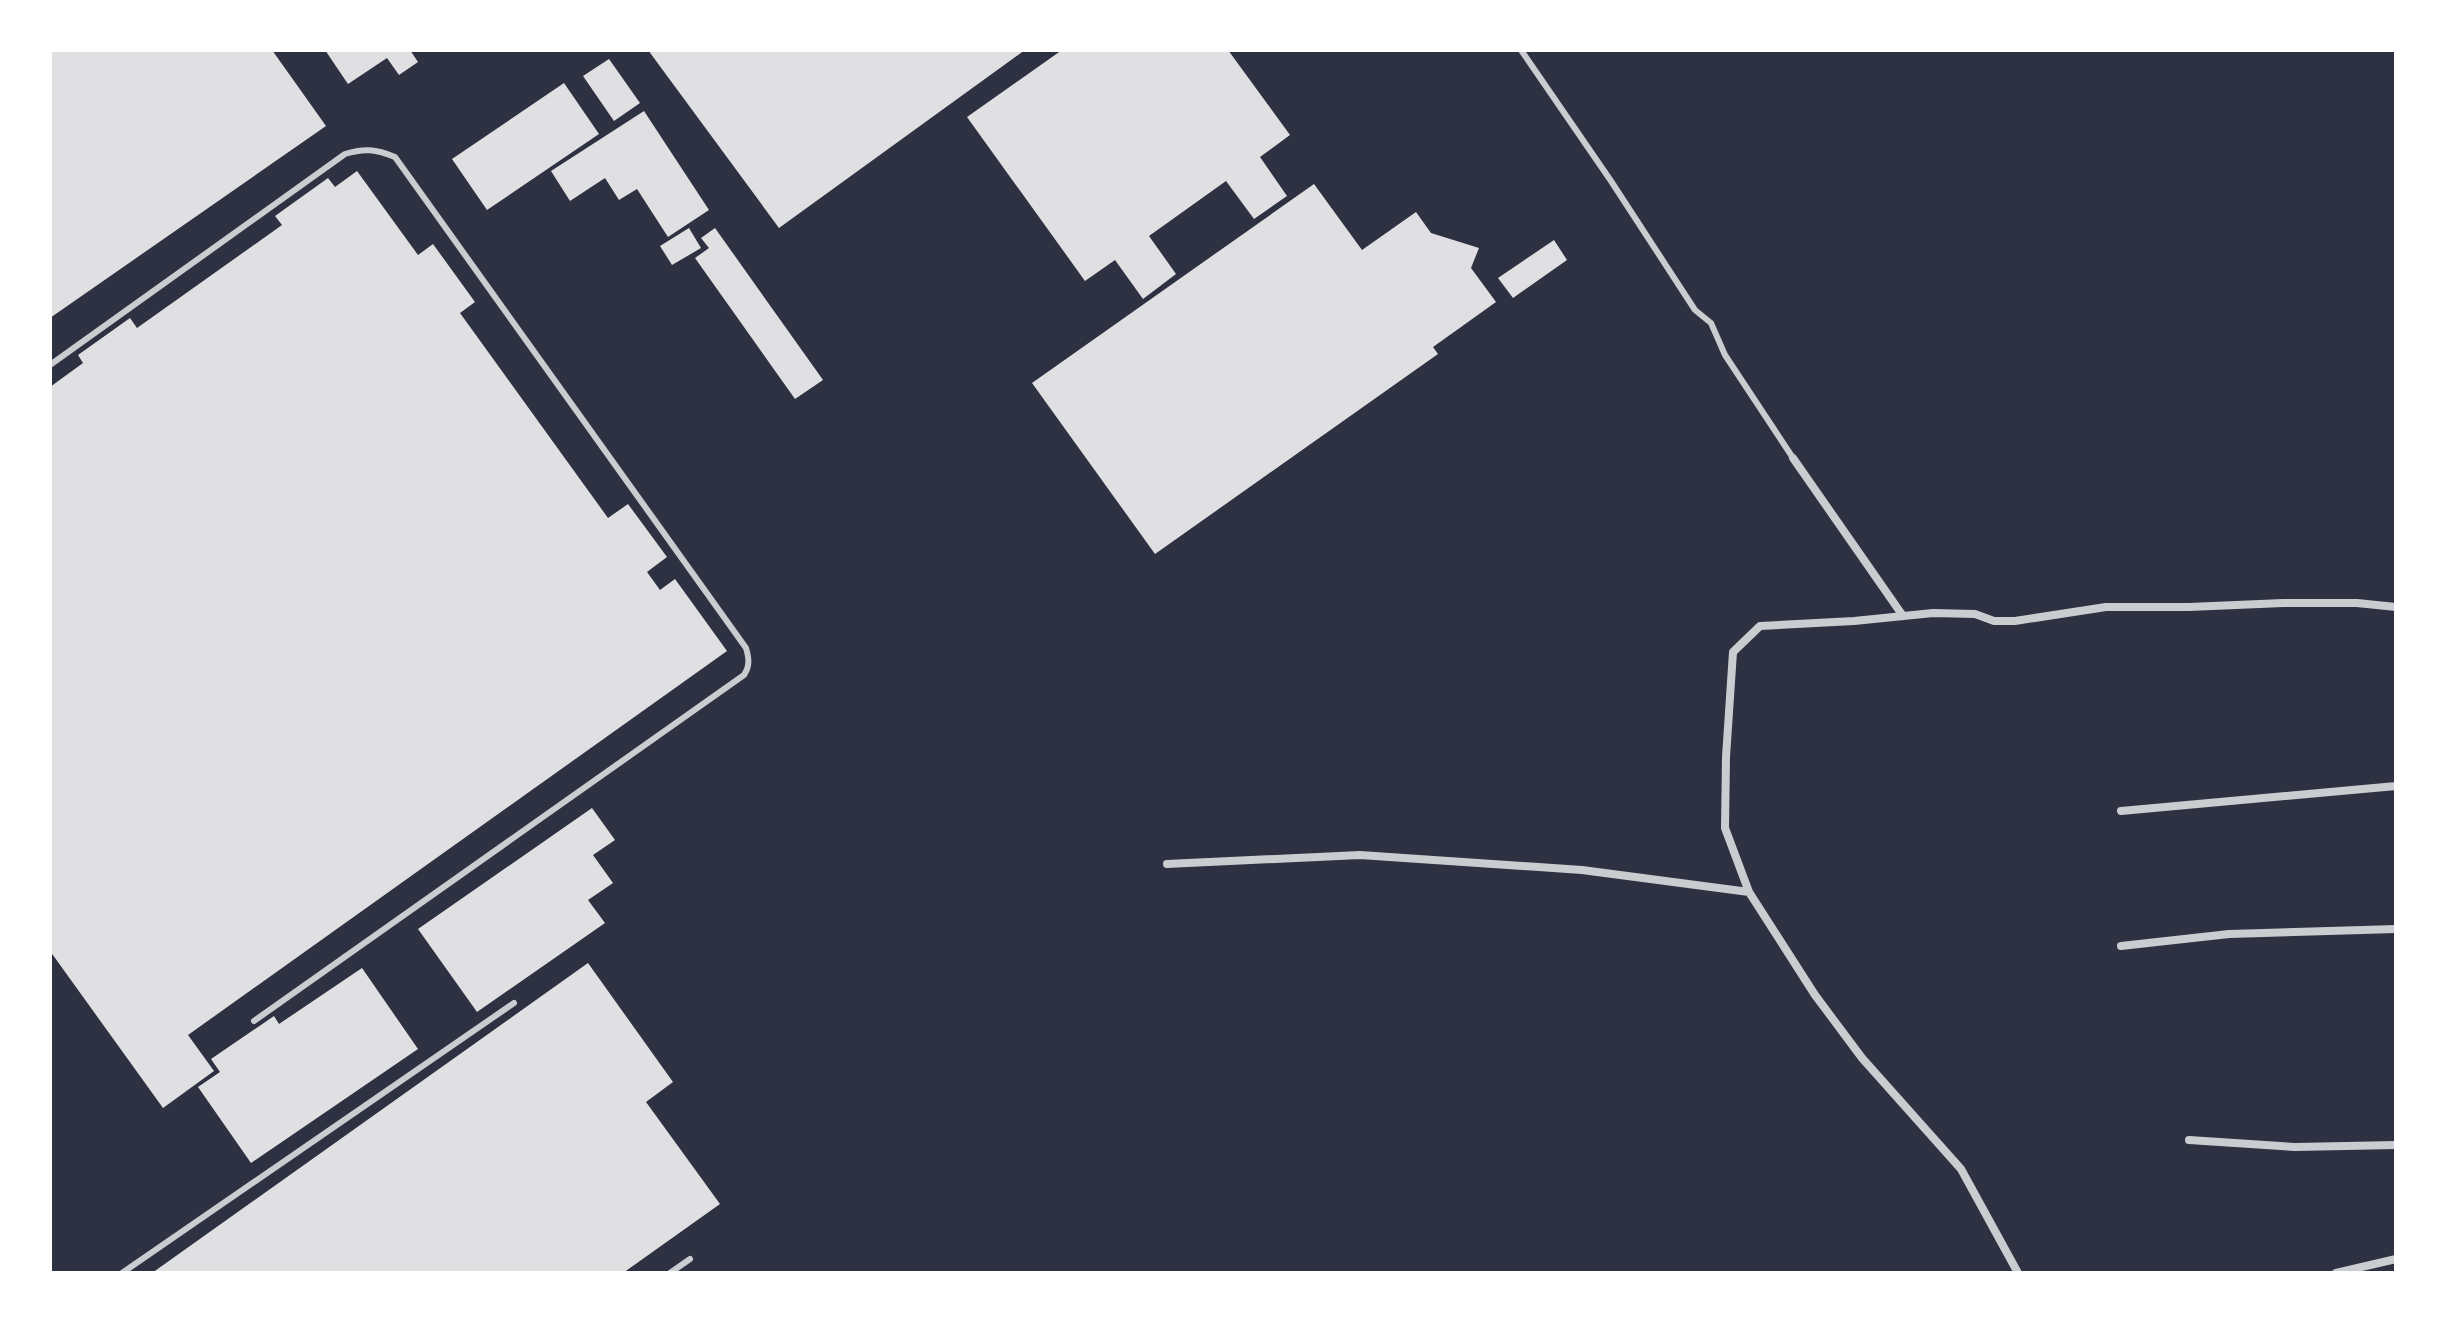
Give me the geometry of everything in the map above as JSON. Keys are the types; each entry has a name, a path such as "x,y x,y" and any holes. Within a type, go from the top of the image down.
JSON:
{"street":[{"path":"1793,458 1903,616"},
{"path":"2018,1273 1961,1169 1862,1058 1815,995 1749,892 1725,828 1733,652 1760,626 1903,616 1975,614 1994,621 2015,621 2106,607 2357,603 2396,607"},
{"path":"2121,811 2396,786"},
{"path":"1167,864 1360,855 1582,870 1749,892"},
{"path":"2121,946 2229,934 2396,929"},
{"path":"2189,1140 2295,1147 2396,1145"},
{"path":"2336,1273 2396,1259"}],"lane":[{"path":"1521,50 1688,300 1711,323 1725,355 1793,458"},
{"path":"50,365 345,154 361,149 378,150 395,157 746,648 749,658 744,675 254,1021"},
{"path":"122,1273 514,1003"},
{"path":"670,1273 690,1259"}],"building":[{"path":"50,50 272,50 326,126 50,318"},
{"path":"325,50 410,50 418,62 399,75 387,58 348,84"},
{"path":"648,50 1025,50 779,228"},
{"path":"1062,50 1228,50 1290,135 1260,157 1287,196 1254,219 1226,181 1149,236 1176,274 1143,299 1115,260 1085,281 967,117"},
{"path":"609,59 640,103 614,121 583,76"},
{"path":"564,83 599,134 487,210 452,159"},
{"path":"644,111 709,210 668,237 637,189 619,200 605,178 570,201 551,171"},
{"path":"357,171 418,255 433,244 475,302 460,313 608,518 628,504 667,557 647,572 660,590 675,579 727,651 188,1035 214,1071 163,1108 50,951 50,387 83,363 78,355 130,318 137,328 282,225 275,216 328,178 335,187"},
{"path":"1314,184 1362,250 1416,212 1431,233 1479,248 1471,268 1496,302 1433,347 1438,354 1155,554 1032,383"},
{"path":"689,228 701,248 672,265 660,246"},
{"path":"715,228 823,380 795,399 695,258 709,248 701,238"},
{"path":"1554,240 1567,260 1513,298 1498,278"},
{"path":"592,808 615,840 593,855 613,883 588,900 605,923 477,1012 418,929"},
{"path":"588,963 673,1082 646,1102 720,1204 623,1273 152,1273"},
{"path":"362,968 418,1049 251,1163 198,1087 220,1072 211,1059 274,1016 279,1024"}]}
